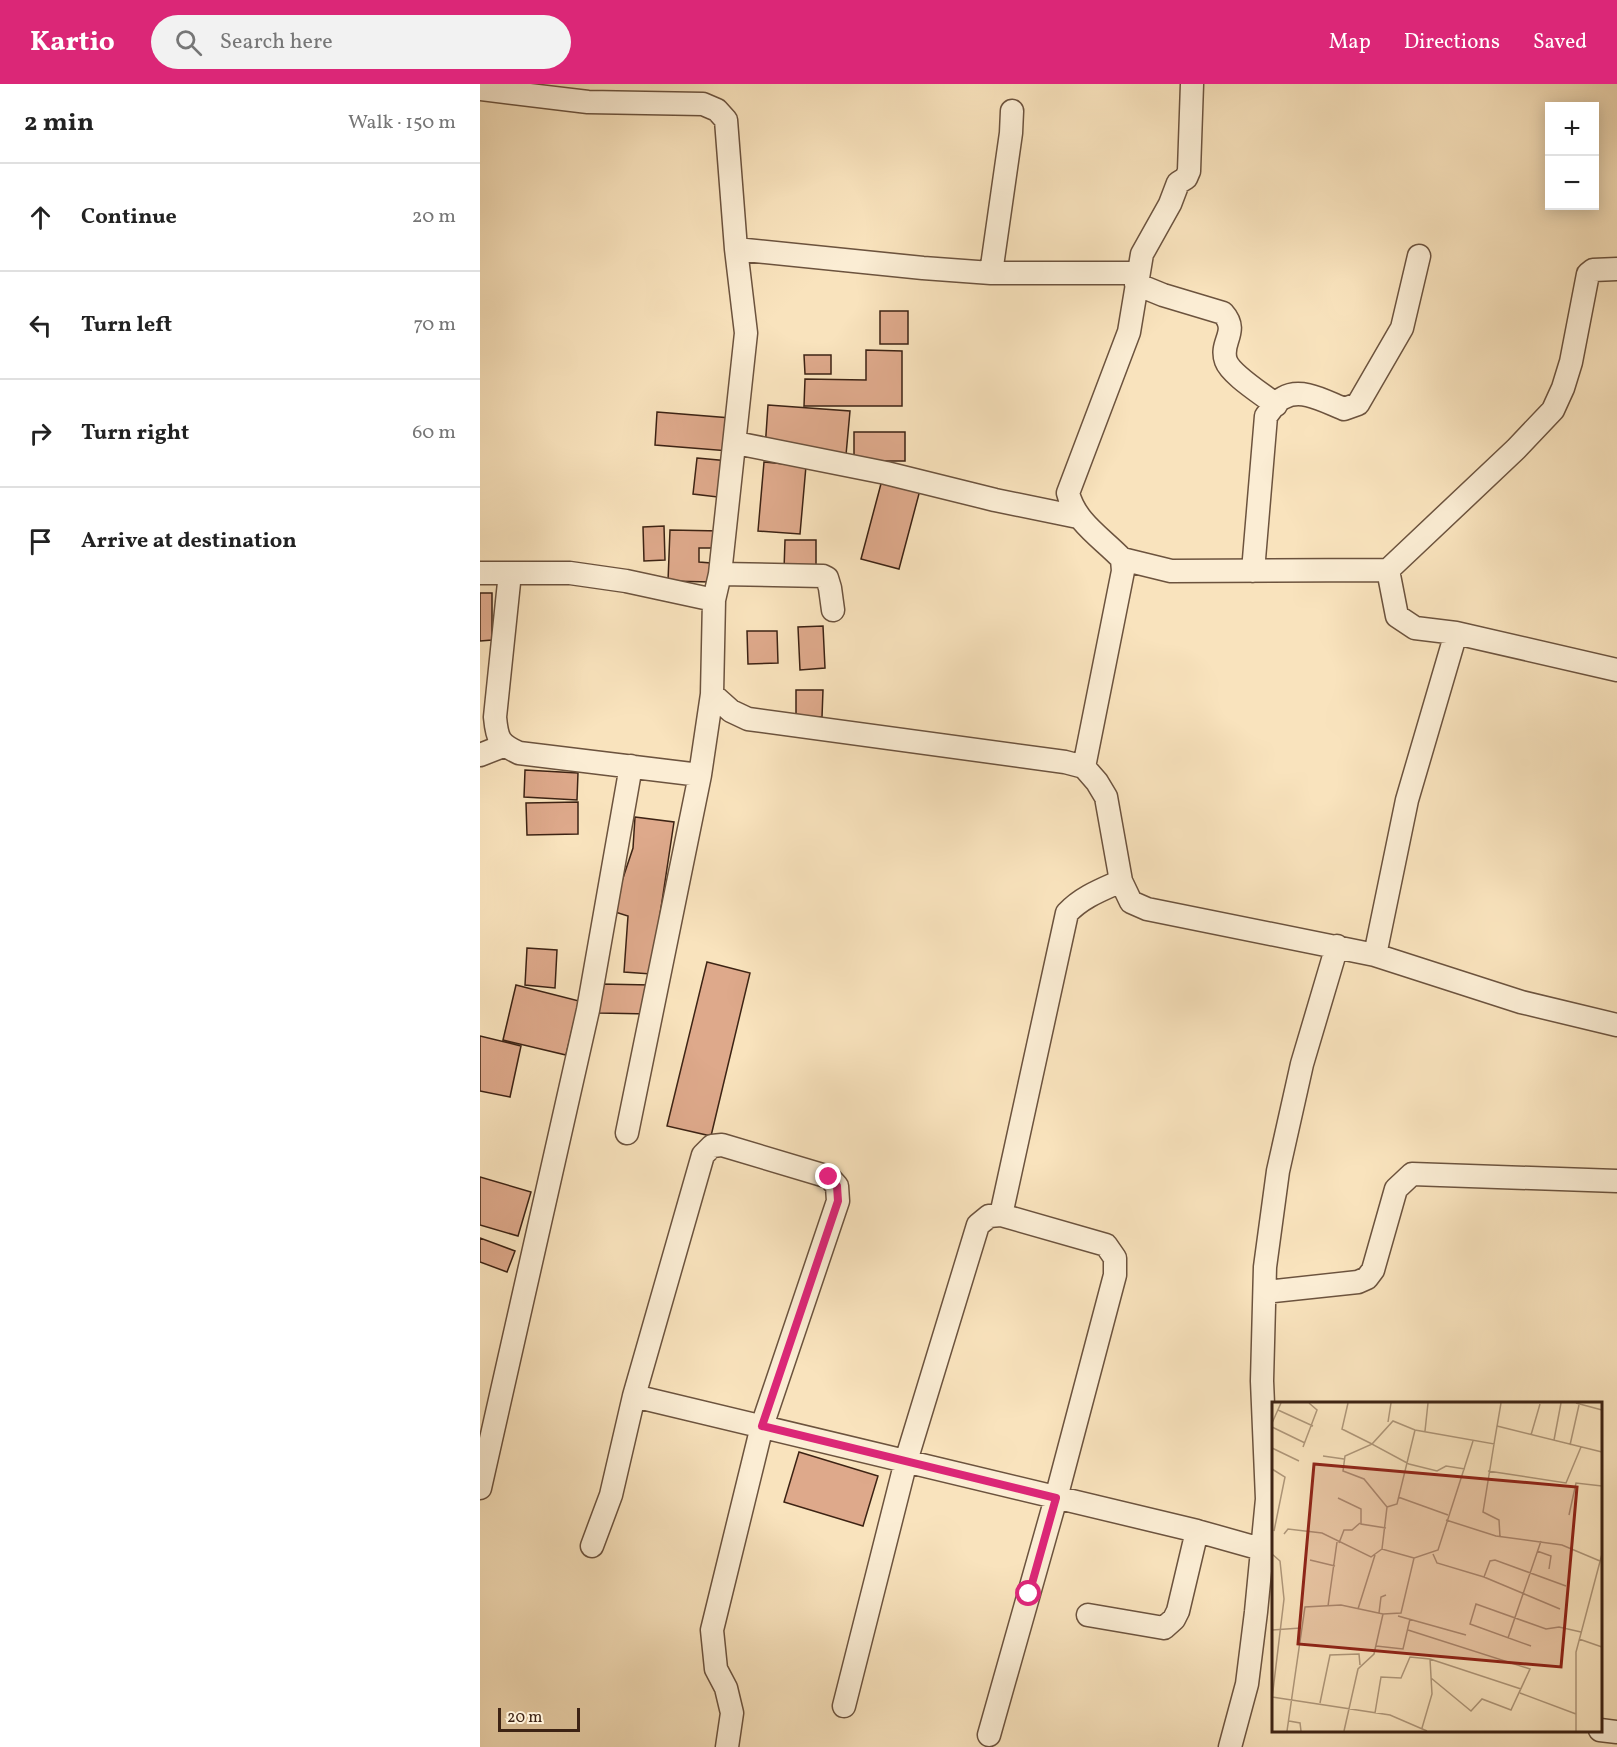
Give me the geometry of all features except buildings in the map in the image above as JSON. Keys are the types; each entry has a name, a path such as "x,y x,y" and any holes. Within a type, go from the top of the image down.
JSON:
{"street":[{"path":"571,84 588,102"},
{"path":"1192,84 1189,171 1186,177 1178,183 1170,204 1142,254 1125,342 1068,492 1078,517 1122,559 1171,571 1388,570 1516,449 1553,410 1563,388 1570,362 1588,274 1593,270 1617,270"},
{"path":"480,89 588,102 703,104 717,110 726,120 736,249 746,333 720,574 714,600 712,694 700,775 627,1133"},
{"path":"991,273 1011,133 1012,111"},
{"path":"736,249 991,273 1137,278 1163,295 1223,313 1230,320 1231,332 1224,349 1226,362 1232,370 1276,405"},
{"path":"1253,572 1266,416 1282,398 1295,394 1307,394 1344,409 1358,404 1402,328 1419,256"},
{"path":"735,443 886,473 995,500 1078,517"},
{"path":"1084,767 1123,571 1122,559"},
{"path":"1388,570 1397,616 1415,628 1456,633 1617,670"},
{"path":"480,573 570,573 626,581 714,600"},
{"path":"510,573 495,717 496,732 503,746 519,753 700,775"},
{"path":"720,574 823,576 827,578 830,588 833,610"},
{"path":"1375,955 1407,800 1456,633"},
{"path":"712,694 731,711 748,719 1065,762 1084,767 1106,797 1121,881 1131,902 1147,909 1375,955 1521,1002 1617,1026"},
{"path":"480,755 503,746"},
{"path":"480,1488 588,1010 631,766"},
{"path":"1001,1215 1067,913 1084,899 1121,881"},
{"path":"1230,1747 1246,1684 1256,1612 1267,1499 1262,1381 1265,1267 1278,1171 1302,1064 1336,946"},
{"path":"592,1546 611,1495 634,1396 703,1155 712,1146 722,1145 829,1177 837,1186 838,1201 762,1426 712,1630 716,1669 726,1688 732,1713 727,1747"},
{"path":"1265,1292 1358,1282 1367,1278 1373,1270 1396,1189 1412,1174 1617,1180"},
{"path":"844,1706 906,1461 978,1225 989,1216 1001,1215 1106,1245 1115,1258 1115,1275 1056,1498 989,1735"},
{"path":"634,1396 1197,1531 1262,1549"},
{"path":"1088,1615 1164,1628 1169,1625 1178,1611 1197,1531"},
{"path":"1602,1731 1617,1732"}],"route":[{"path":"829,1177 837,1186 838,1201 762,1426 1056,1498 1029,1594"}]}
